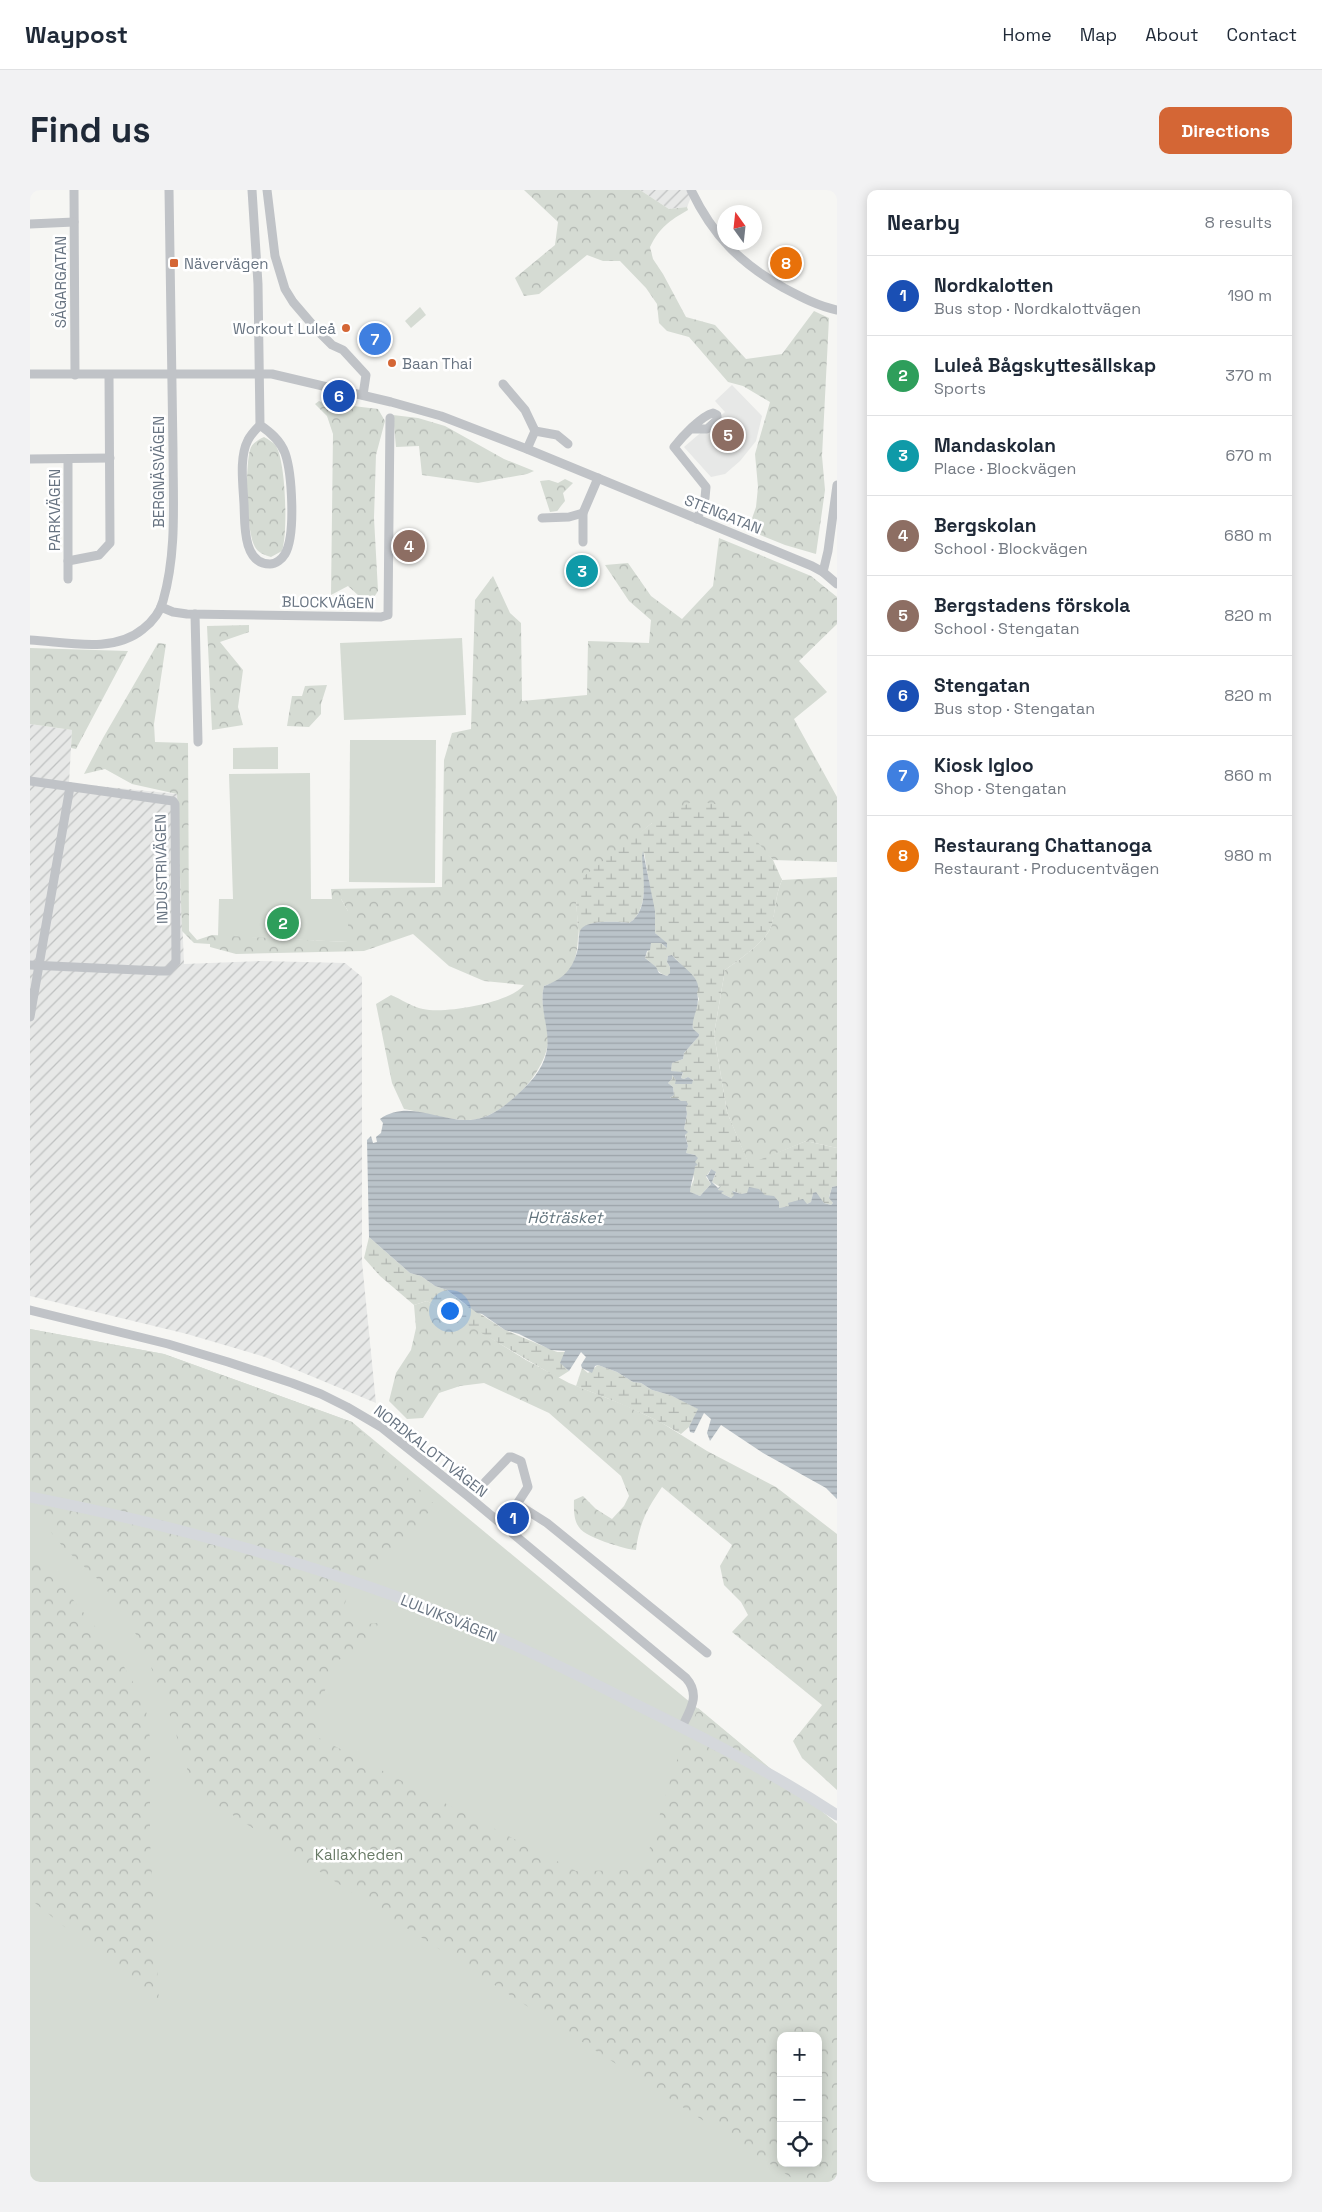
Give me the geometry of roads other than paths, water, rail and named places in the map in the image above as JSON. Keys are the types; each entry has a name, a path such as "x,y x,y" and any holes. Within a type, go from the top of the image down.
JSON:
{"main road":[{"name":"LULVIKSVÄGEN","path":"30,1497 150,1522 226,1542 322,1570 382,1591 492,1635 682,1727 796,1788 837,1815"}],"street":[{"name":"SÅGARGATAN","path":"74,190 75,375"},
{"name":"BERGNÄSVÄGEN","path":"30,640 92,644 121,642 144,628 161,607 168,581 172,544 169,190"},
{"path":"252,190 258,284 260,425 248,440 243,455 245,525 252,555 258,560 269,564 280,560 289,545 291,514 290,479 285,452 277,439 260,425"},
{"path":"267,190 274,256 282,284 293,302 317,330 332,345 343,350 366,375 363,395"},
{"path":"691,190 706,218 732,252 761,275 805,300 837,310"},
{"path":"30,224 74,222"},
{"path":"30,374 172,374"},
{"name":"STENGATAN","path":"172,374 272,374 363,395 441,416 527,449 823,572 837,584"},
{"name":"PARKVÄGEN","path":"68,561 99,555 110,543 109,375"},
{"path":"503,384 524,410 535,431"},
{"name":"BLOCKVÄGEN","path":"161,607 179,614 388,616 390,418"},
{"path":"692,429 674,447 706,487 705,498 697,519"},
{"path":"535,431 557,435 568,444"},
{"path":"527,449 535,431"},
{"name":"PARKVÄGEN","path":"30,459 110,458"},
{"name":"PARKVÄGEN","path":"68,459 68,579"},
{"path":"583,542 583,513 598,478"},
{"path":"823,572 828,551 837,485"},
{"path":"542,518 569,518 583,513"},
{"path":"196,614 198,742"},
{"name":"INDUSTRIVÄGEN","path":"30,781 170,799 175,804 176,962 168,971 34,965"},
{"path":"30,1017 34,965 70,787"},
{"name":"NORDKALOTTVÄGEN","path":"30,1310 168,1344 292,1383 321,1394 381,1427 469,1497 686,1678 693,1688 694,1699 682,1727"},
{"path":"484,1482 509,1457 517,1458 521,1461 528,1487 517,1504 547,1523 707,1653"}],"water":[{"name":"Höträsket","path":"643,851 655,911 655,933 667,943 667,948 661,943 651,943 650,950 647,951 645,958 656,967 659,973 667,976 670,973 670,967 667,962 668,956 672,955 694,977 698,988 698,1002 693,1020 693,1029 699,1036 684,1053 683,1059 672,1063 671,1071 683,1072 681,1078 688,1077 693,1080 692,1084 675,1084 676,1080 672,1075 672,1079 668,1083 673,1087 674,1095 670,1098 686,1101 688,1104 686,1107 687,1114 684,1129 688,1132 685,1135 688,1146 686,1153 695,1155 698,1158 695,1162 698,1165 695,1166 690,1192 700,1196 711,1184 706,1175 708,1175 711,1169 716,1172 712,1182 718,1188 721,1186 718,1190 724,1191 721,1193 731,1198 734,1195 732,1191 741,1194 747,1193 749,1187 759,1189 765,1195 774,1196 779,1202 779,1208 789,1206 788,1203 803,1199 807,1204 811,1202 813,1193 816,1192 824,1203 831,1205 833,1203 829,1198 832,1187 837,1186 837,1499 826,1488 763,1453 721,1425 710,1441 707,1433 711,1419 704,1413 694,1433 690,1432 689,1427 698,1409 670,1395 652,1390 641,1383 633,1382 617,1372 598,1365 595,1366 592,1373 582,1368 581,1365 586,1357 581,1352 569,1371 560,1363 565,1351 551,1350 519,1334 505,1330 482,1314 477,1313 447,1290 435,1286 421,1276 410,1273 369,1237 367,1140 371,1136 373,1143 377,1142 376,1137 381,1133 383,1123 380,1119 393,1113 405,1111 458,1120 484,1117 502,1107 527,1085 539,1071 546,1054 544,986 562,977 570,968 576,956 580,931 584,926 604,922 629,923 636,917 643,902 644,893"}],"place":[{"name":"Nävervägen","path":"174,263"},
{"name":"Restaurang Chattanoga","path":"786,263"},
{"name":"Workout Luleå","path":"346,328"},
{"name":"Kiosk Igloo","path":"375,339"},
{"name":"Baan Thai","path":"392,363"},
{"name":"Stengatan","path":"339,396"},
{"name":"Bergstadens förskola","path":"728,435"},
{"name":"Bergskolan","path":"409,546"},
{"name":"Mandaskolan","path":"582,571"},
{"name":"Luleå Bågskyttesällskap","path":"283,923"},
{"name":"Nordkalotten","path":"513,1518"}],"park label":[{"name":"Kallaxheden","path":"359,1854"}]}
